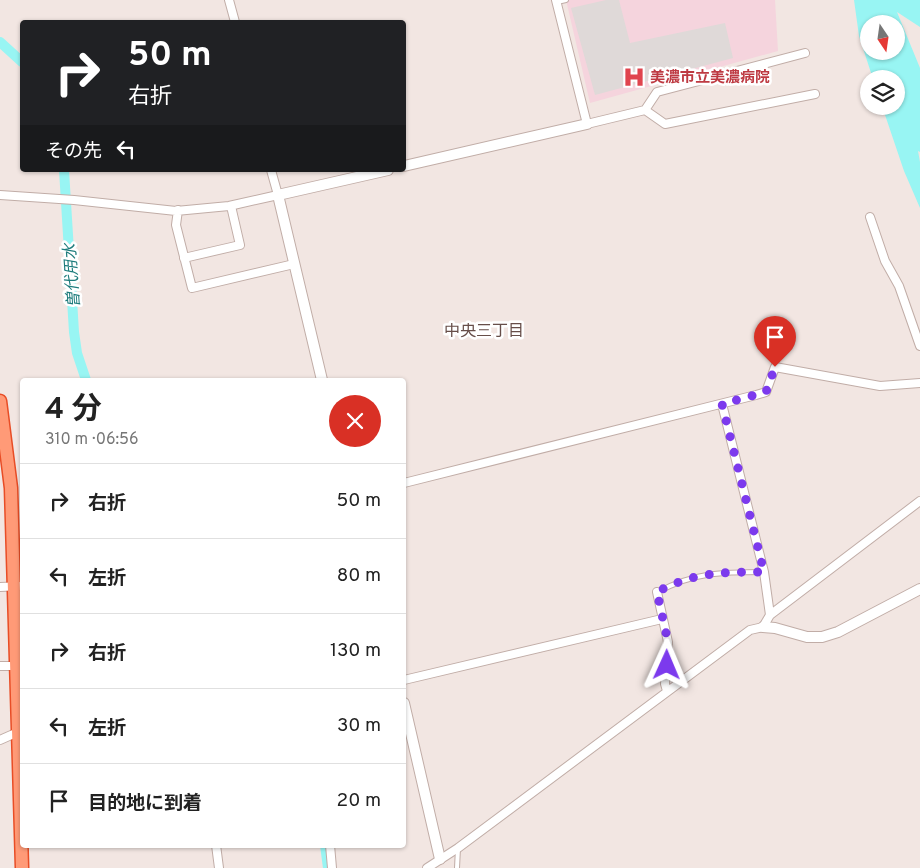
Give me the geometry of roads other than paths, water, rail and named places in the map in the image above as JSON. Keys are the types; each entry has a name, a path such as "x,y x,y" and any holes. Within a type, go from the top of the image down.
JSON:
{"highway":[{"path":"0,401 11,488 18,586 16,666 20,731"},
{"path":"22,848 22,868"}],"street":[{"path":"229,0 234,20"},
{"path":"557,1 587,124"},
{"path":"406,166 645,110 657,92 805,53"},
{"path":"645,110 665,124 815,94"},
{"path":"272,172 322,378"},
{"path":"0,195 178,210 231,206 379,172"},
{"path":"184,258 240,245 231,206"},
{"path":"178,210 176,225 192,288 294,264"},
{"path":"870,217 885,261 899,286 920,346"},
{"path":"406,483 766,392 775,367 880,386 920,383"},
{"path":"722,404 764,572 770,615"},
{"path":"763,627 770,615 920,501"},
{"path":"428,868 458,848 750,630 763,627 775,628 807,637 822,637 838,632 917,590 914,586 920,581"},
{"path":"0,587 18,586"},
{"path":"657,592 668,642 665,684 667,691"},
{"path":"406,680 662,618"},
{"path":"0,666 16,666"},
{"path":"406,712 440,859"},
{"path":"0,740 20,731"},
{"path":"216,848 219,868"},
{"path":"330,848 332,868"}],"lane":[{"path":"557,1 566,0"},
{"path":"657,592 675,582 694,576 729,572 764,572"},
{"path":"456,868 458,848"}],"water":[{"path":"854,0 920,0 920,27 905,17 905,15 897,12 898,15 860,15 860,39"},
{"path":"905,31 920,68 920,152 918,151 920,162 920,208 904,171 885,115 905,115 905,70 870,70 867,60 905,60"}],"waterway":[{"name":"曽代用水","path":"0,42 20,60"},
{"name":"曽代用水","path":"64,172 74,332 77,353 85,378"},
{"name":"曽代用水","path":"325,848 328,868"}],"place":[{"name":"美濃市立美濃病院","path":"634,77"}],"district":[{"name":"中央三丁目","path":"484,330"}]}
